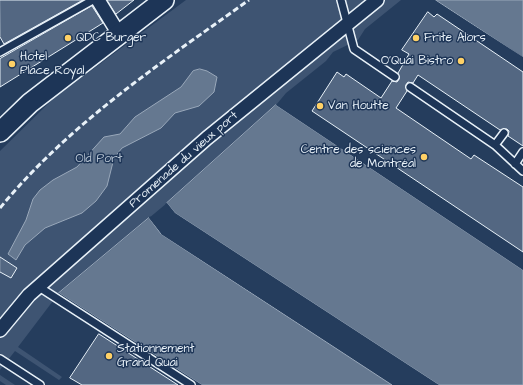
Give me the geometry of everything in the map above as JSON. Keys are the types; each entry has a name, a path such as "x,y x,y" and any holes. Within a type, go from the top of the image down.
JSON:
{"street":[{"path":"98,0 119,34"},
{"path":"0,132 30,102 164,0"},
{"name":"Promenade du vieux port","path":"0,330 20,305 39,287 207,138 377,0"}],"lane":[{"path":"0,52 93,0"},
{"path":"341,0 354,49 395,77"},
{"path":"410,87 495,145 523,171"},
{"path":"495,145 504,132"},
{"path":"515,164 523,152"},
{"path":"39,287 190,385"},
{"path":"0,359 40,385"}],"green space":[{"name":"Old Port","path":"186,0 401,0 365,29 358,40 333,52 326,61 286,93 276,105 167,203 59,293 18,347 62,377 59,380 15,351 0,370 0,151 54,98"},
{"path":"0,375 15,385 6,385 0,381"}],"shaded area":[{"path":"436,0 523,0 523,57"},
{"path":"200,69 217,77 214,92 199,106 175,113 161,128 122,148 114,158 107,186 96,201 82,213 45,228 25,245 16,260 8,254 26,220 33,199 40,190 53,180 77,167 104,137 120,134 135,117 181,87 193,71"},
{"path":"276,105 523,270 523,385 439,385 175,213 167,203"},
{"path":"149,218 161,234 392,385 202,385 59,293"}],"pier":[{"path":"434,0 523,57 523,59 435,2"},
{"path":"277,104 523,268 523,270 276,105"},
{"path":"167,203 175,213 439,385 435,385 174,215 165,204"},
{"path":"150,216 163,233 394,385 161,234 149,218"},
{"path":"59,293 202,385 199,385 58,295"}],"building":[{"path":"0,0 83,0 4,44 0,37"},
{"path":"107,0 134,0 116,14"},
{"path":"92,6 103,23 0,87 0,59"},
{"path":"428,12 434,17 437,14 523,72 523,146 508,136 509,131 507,129 500,130 418,75 413,83 408,82 406,85 407,91 396,108 471,159 474,155 523,187 523,252 312,111 337,72 344,77 346,74 381,98 392,81 397,82 399,79 398,73 409,54 402,50"},
{"path":"0,257 17,268 11,278 0,272"},
{"name":"Stationnement Grand Quai","path":"99,334 178,385 82,385 70,378"}],"railway":[{"path":"0,208 27,177 86,121 150,71 249,0"}],"place":[{"name":"QDC Burger","path":"68,38"},
{"name":"Frite Alors","path":"416,38"},
{"name":"O'Quai Bistro","path":"461,61"},
{"name":"Hotel Place Royal","path":"12,64"},
{"name":"Van Houtte","path":"320,106"},
{"name":"Centre des sciences de Montréal","path":"424,157"},
{"name":"Stationnement Grand Quai","path":"109,356"}]}
